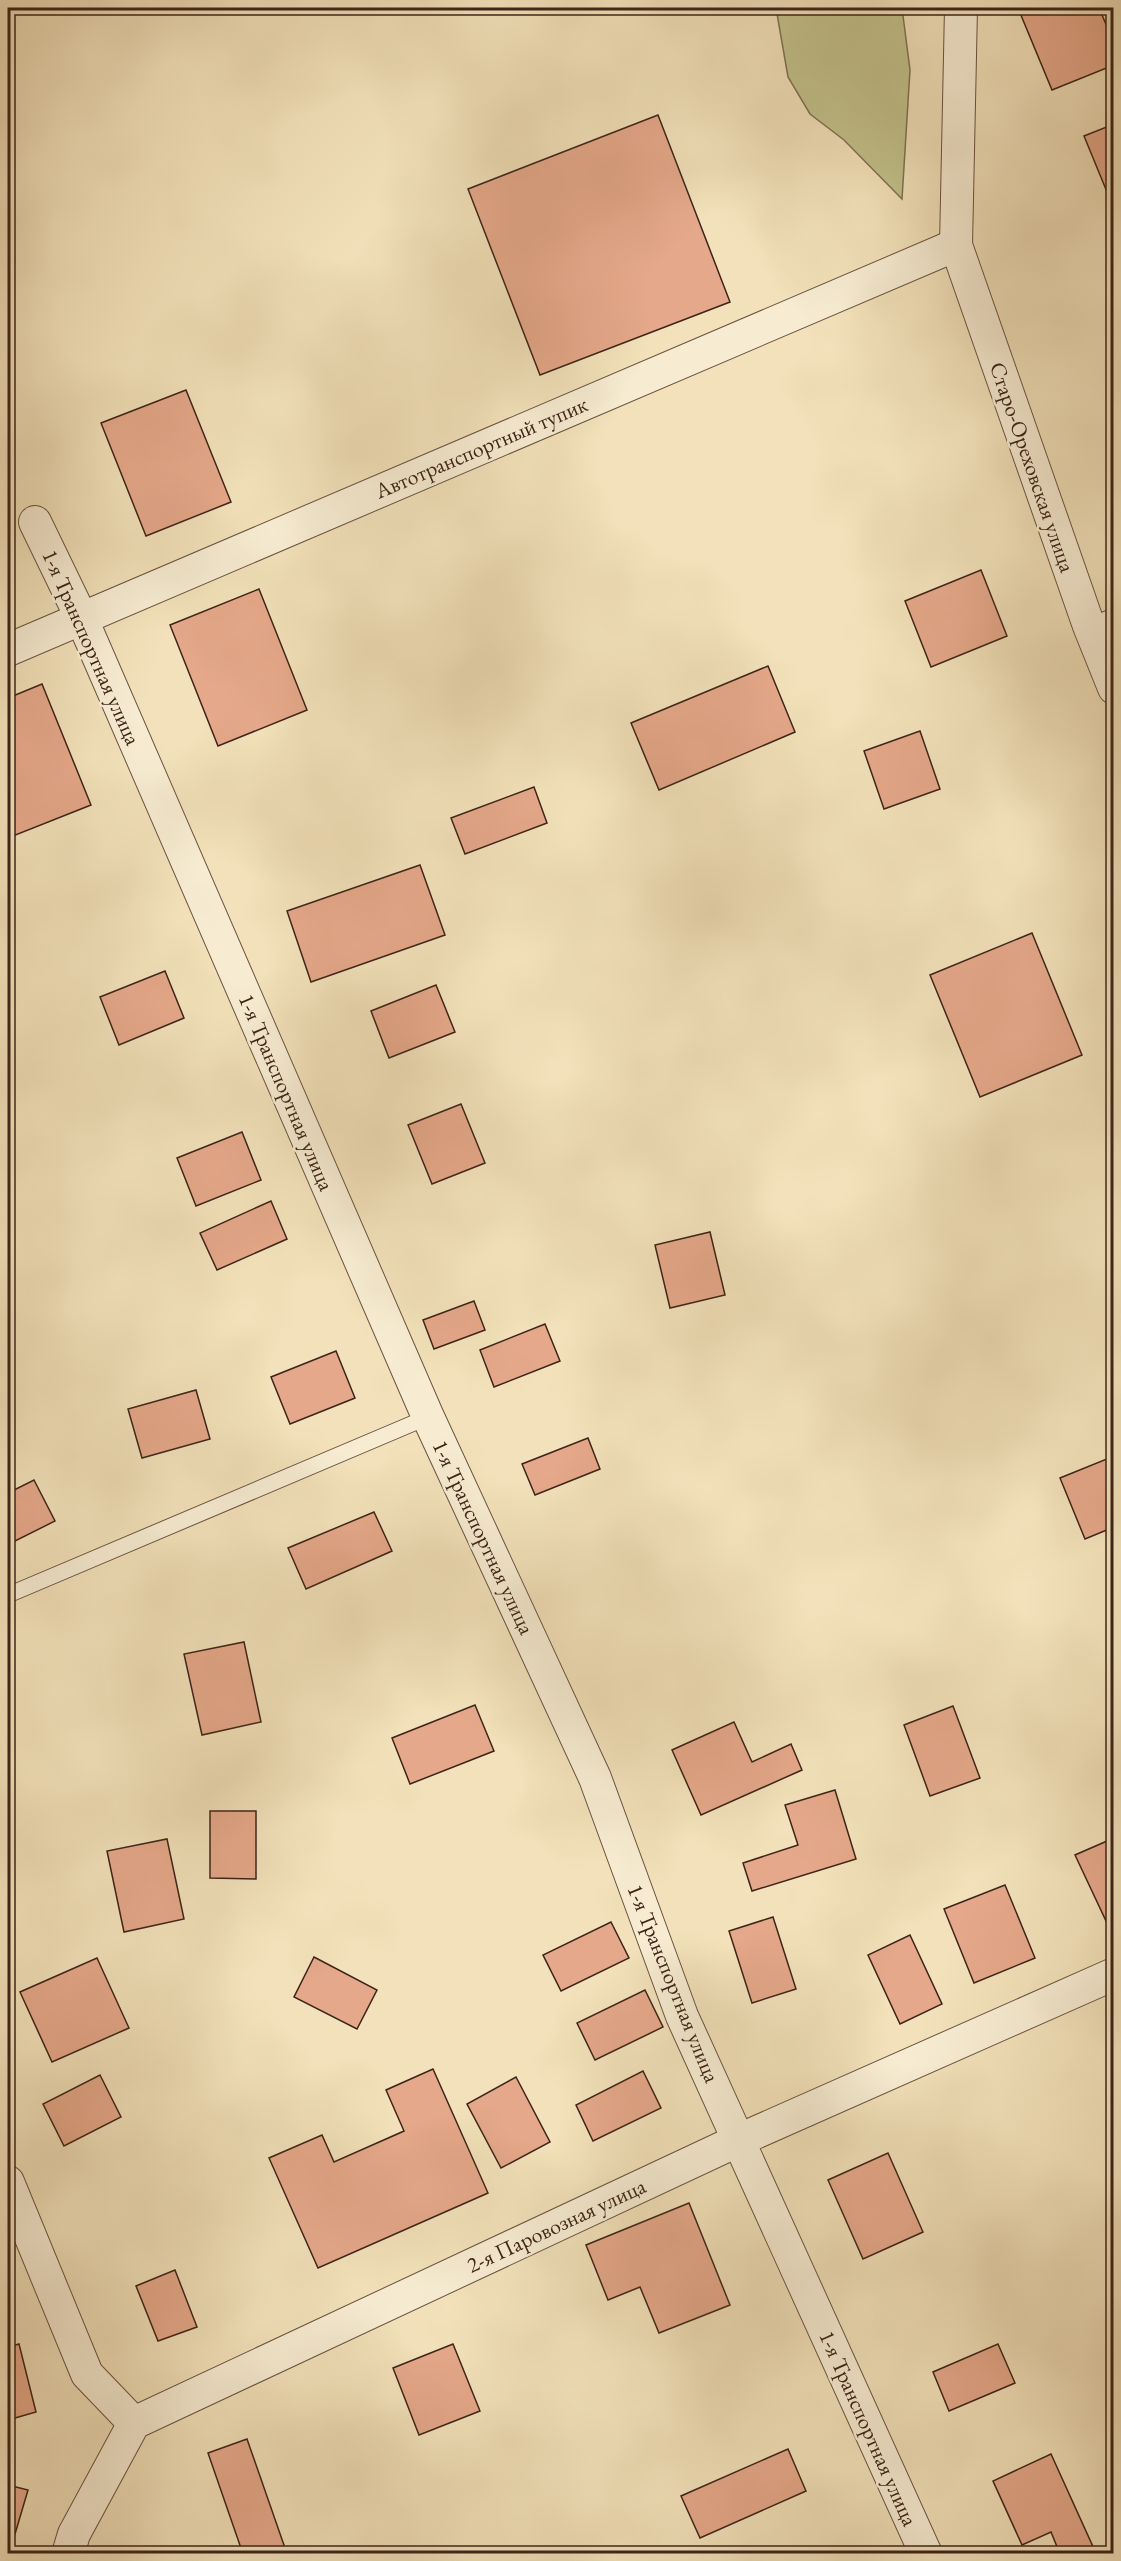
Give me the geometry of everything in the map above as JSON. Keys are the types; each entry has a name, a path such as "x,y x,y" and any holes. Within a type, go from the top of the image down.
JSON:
{"street":[{"path":"956,245 961,8"},
{"name":"Автотранспортный тупик","path":"8,650 956,245"},
{"name":"Старо-Ореховская улица","path":"956,245 1101,621 1113,688"},
{"name":"1-я Транспортная улица","path":"35,522 81,617 428,1417 595,1778 682,2016 926,2553"},
{"name":"2-я Паровозная улица","path":"134,2423 739,2140 1113,1974"},
{"path":"8,2182 87,2374 134,2423 74,2534 68,2553"}],"lane":[{"path":"8,1595 428,1417"}],"shaded area":[{"path":"776,8 902,8 910,70 902,199 844,140 810,114 788,77"}],"building":[{"path":"1018,8 1099,8 1114,43 1114,65 1052,90"},
{"path":"658,115 730,302 540,375 468,189"},
{"path":"1114,124 1114,209 1084,136"},
{"path":"186,390 231,502 146,536 101,423"},
{"path":"981,570 1007,636 931,667 905,601"},
{"path":"259,589 307,710 218,746 170,625"},
{"path":"768,666 795,732 659,790 631,723"},
{"path":"42,684 91,805 8,838 8,698"},
{"path":"920,731 940,789 884,809 864,751"},
{"path":"534,787 547,823 465,854 451,818"},
{"path":"420,865 445,935 311,982 287,911"},
{"path":"1032,933 1082,1055 980,1097 930,975"},
{"path":"165,971 184,1018 119,1045 100,997"},
{"path":"436,985 455,1032 389,1058 371,1011"},
{"path":"461,1104 485,1163 432,1184 408,1125"},
{"path":"242,1132 261,1180 196,1206 177,1158"},
{"path":"271,1201 287,1239 217,1270 200,1233"},
{"path":"710,1232 725,1295 670,1308 655,1245"},
{"path":"474,1301 485,1330 434,1349 423,1320"},
{"path":"545,1324 560,1361 494,1387 480,1350"},
{"path":"336,1351 355,1398 290,1424 271,1377"},
{"path":"196,1390 210,1439 142,1458 128,1409"},
{"path":"588,1438 600,1469 535,1495 522,1464"},
{"path":"1114,1456 1114,1527 1085,1539 1060,1478"},
{"path":"34,1480 55,1521 11,1543 8,1537 8,1493"},
{"path":"374,1512 392,1551 306,1589 288,1548"},
{"path":"244,1642 261,1722 202,1735 184,1654"},
{"path":"475,1705 494,1751 410,1784 392,1738"},
{"path":"953,1706 980,1778 930,1796 904,1725"},
{"path":"734,1722 752,1762 791,1744 802,1770 701,1815 672,1750"},
{"path":"835,1790 856,1859 752,1891 743,1863 798,1845 785,1805"},
{"path":"210,1811 256,1811 256,1879 210,1878"},
{"path":"1114,1838 1114,1921 1107,1923 1075,1855"},
{"path":"167,1839 184,1919 124,1932 107,1851"},
{"path":"1005,1885 1035,1958 974,1983 944,1909"},
{"path":"773,1917 796,1989 752,2003 729,1931"},
{"path":"611,1922 629,1958 561,1991 543,1955"},
{"path":"910,1935 942,2004 900,2024 868,1955"},
{"path":"314,1957 377,1990 357,2029 294,1997"},
{"path":"97,1958 129,2028 52,2062 20,1992"},
{"path":"645,1990 663,2027 595,2060 577,2023"},
{"path":"433,2069 488,2193 318,2268 269,2158 322,2135 334,2162 404,2131 386,2090"},
{"path":"643,2071 661,2108 593,2141 576,2105"},
{"path":"100,2075 121,2117 64,2146 43,2104"},
{"path":"516,2077 550,2142 501,2168 467,2104"},
{"path":"888,2153 923,2232 863,2259 828,2180"},
{"path":"689,2203 730,2305 659,2333 640,2287 608,2300 586,2245"},
{"path":"175,2270 197,2327 158,2341 136,2286"},
{"path":"19,2344 36,2412 8,2420 8,2347"},
{"path":"453,2344 480,2411 419,2435 393,2368"},
{"path":"998,2344 1015,2383 949,2411 933,2372"},
{"path":"247,2439 285,2548 269,2554 243,2554 208,2453"},
{"path":"788,2449 806,2491 700,2538 681,2496"},
{"path":"1051,2454 1095,2551 1089,2554 1060,2554 1051,2532 1022,2545 993,2481"},
{"path":"8,2485 28,2490 15,2534 8,2532"}]}
